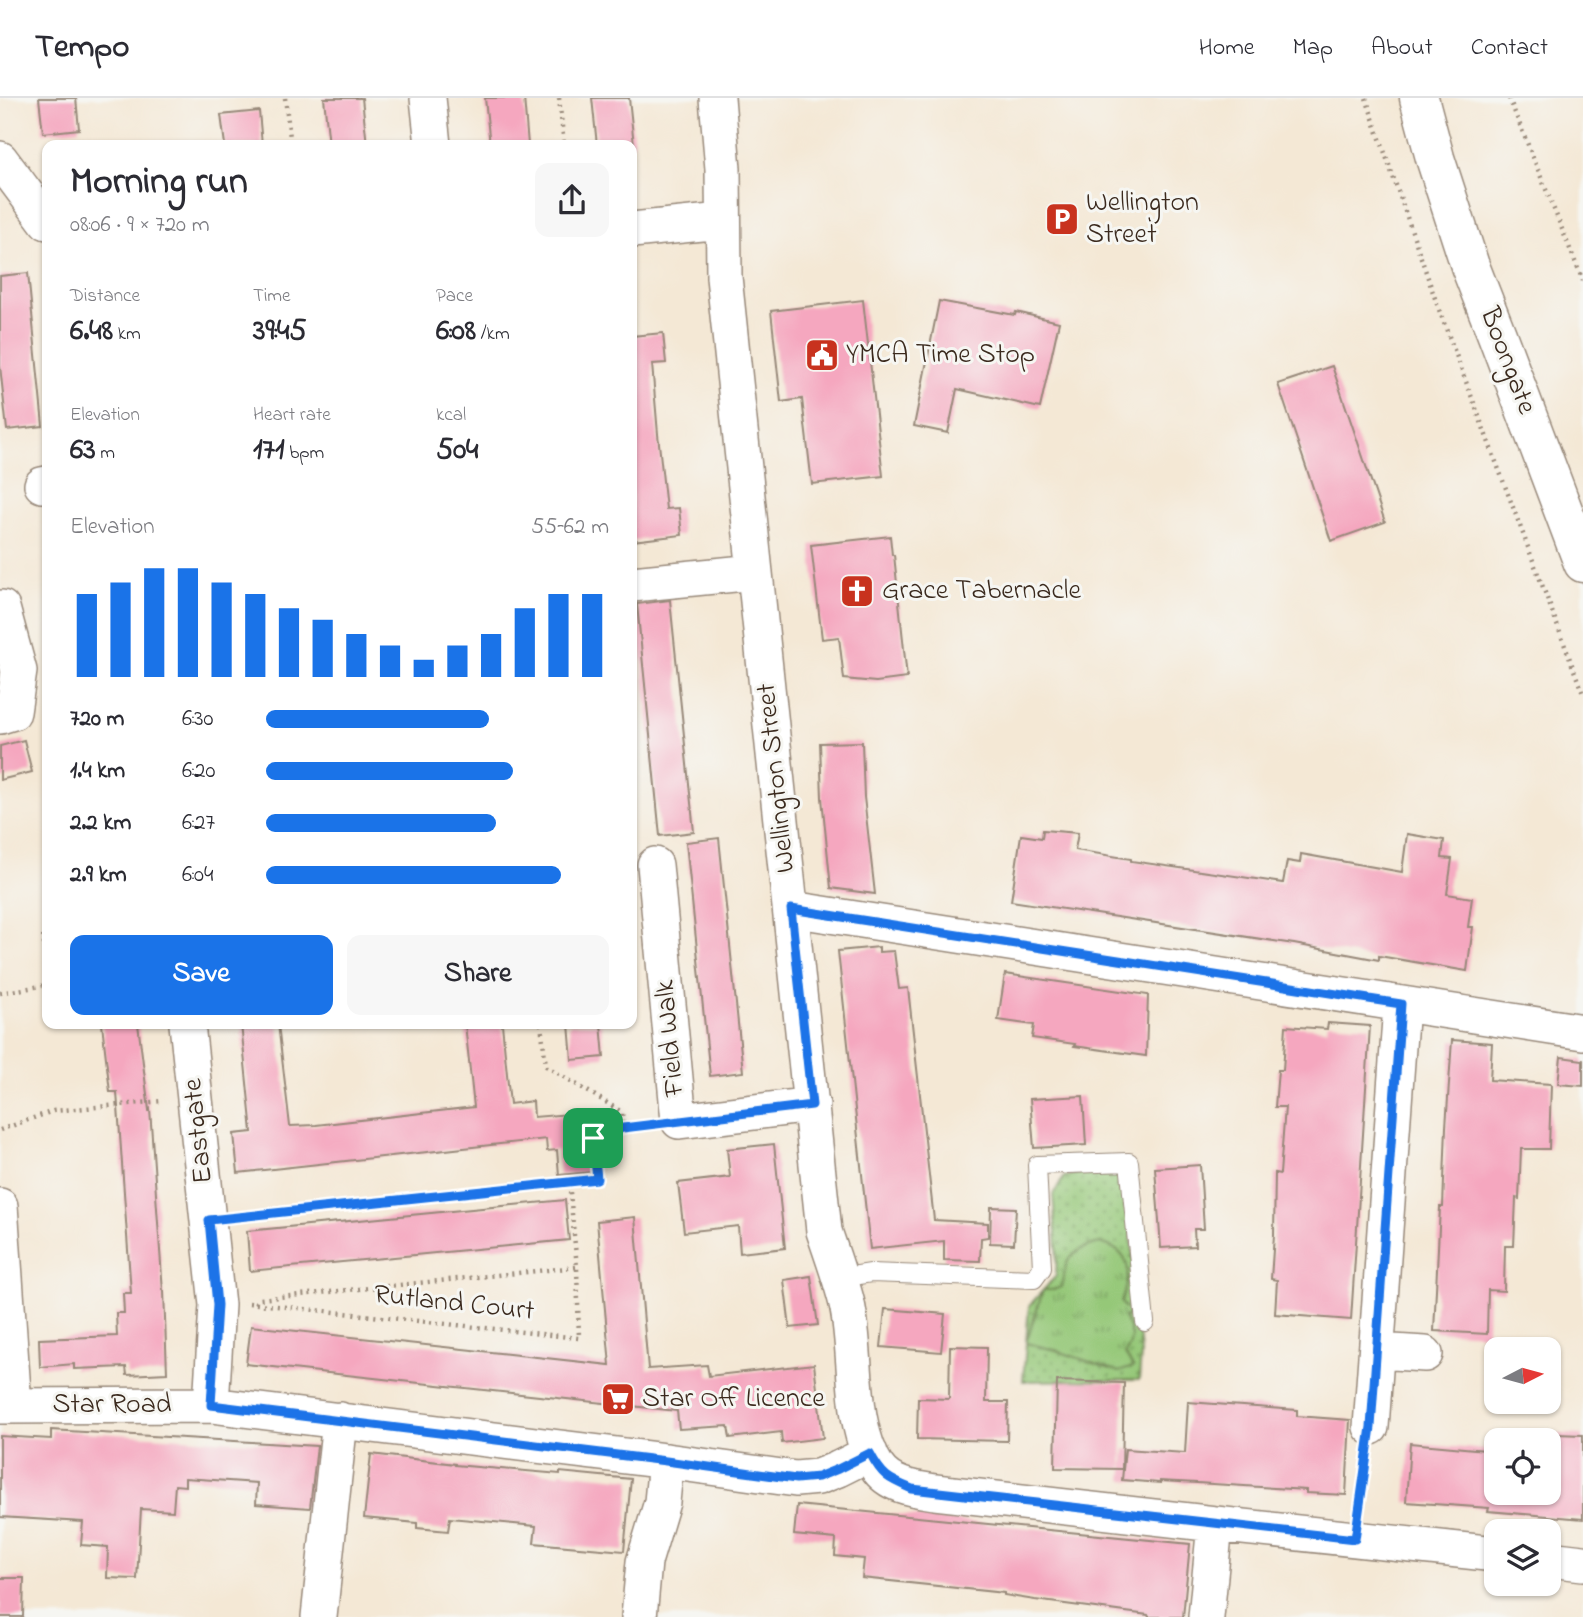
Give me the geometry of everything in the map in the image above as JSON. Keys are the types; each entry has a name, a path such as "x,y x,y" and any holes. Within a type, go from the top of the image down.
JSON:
{"street":[{"path":"428,98 432,140"},
{"name":"Wellington Street","path":"717,98 723,169 724,277 824,1231 847,1305 859,1412 870,1453"},
{"name":"Boongate","path":"1419,98 1435,158 1470,266 1583,563"},
{"name":"Boongate","path":"1431,98 1435,158"},
{"path":"0,159 42,215"},
{"path":"637,230 722,221"},
{"path":"637,584 755,572"},
{"path":"0,716 13,712 19,671 2,608"},
{"name":"Field Walk","path":"655,865 679,1121 812,1105"},
{"path":"791,909 1583,1032"},
{"path":"1371,1427 1401,1004"},
{"name":"Eastgate","path":"188,1029 217,1305 211,1405"},
{"path":"0,1206 7,1406"},
{"path":"1377,1351 1425,1354"},
{"name":"Star Road","path":"7,1406 211,1405 796,1479 818,1477 870,1453"},
{"path":"320,1617 340,1420"},
{"path":"870,1453 884,1475 912,1489 1484,1553"},
{"path":"639,1617 644,1562 662,1502 666,1461"},
{"path":"1206,1617 1215,1524"},
{"path":"1561,1560 1583,1563"}],"lane":[{"path":"839,1278 871,1273 1034,1279 1042,1269 1037,1165 1129,1162 1144,1322"}],"path":[{"path":"285,98 289,140"},
{"path":"559,98 563,140"},
{"path":"1366,98 1438,307 1583,694"},
{"path":"1509,98 1583,281"},
{"path":"0,993 42,986"},
{"path":"542,1029 546,1066 622,1112 623,1128"},
{"path":"0,1130 53,1111 195,1097"},
{"path":"209,1220 597,1179 593,1138 623,1128 679,1121"},
{"name":"Rutland Court","path":"217,1305 255,1303 261,1306 579,1338 577,1267 569,1182"},
{"name":"Rutland Court","path":"255,1303 260,1299 577,1267"},
{"path":"1355,1539 1371,1427"}],"green space":[{"path":"1085,1172 1110,1172 1123,1181 1128,1197 1141,1354 1139,1380 1023,1381 1029,1306 1056,1276 1053,1195 1064,1177"},
{"path":"1100,1243 1119,1252 1127,1265 1127,1282 1121,1302 1124,1308 1129,1309 1129,1315 1124,1317 1131,1340 1125,1354 1133,1367 1119,1372 1026,1343 1043,1290 1062,1287 1064,1271 1070,1259 1084,1248"}],"building":[{"path":"39,98 76,98 79,129 43,133"},
{"path":"324,98 362,98 366,140 328,140"},
{"path":"485,98 524,98 528,140 489,140"},
{"path":"592,98 629,98 633,140 596,140"},
{"path":"259,111 262,140 224,140 221,115"},
{"path":"28,273 42,426 7,430 0,366 0,276"},
{"name":"YMCA Time Stop","path":"863,300 883,476 812,484 802,399 781,402 771,311"},
{"path":"939,301 1015,315 1016,312 1059,322 1040,408 957,389 948,433 914,426"},
{"path":"663,333 666,363 652,364 658,434 666,509 679,508 682,535 637,540 637,336"},
{"path":"1332,366 1385,522 1331,541 1278,384"},
{"name":"Grace Tabernacle","path":"890,536 907,678 876,682 844,679 839,637 822,639 811,545"},
{"path":"670,600 694,832 660,836 637,604"},
{"path":"24,740 32,772 0,780 0,746"},
{"path":"862,742 864,797 875,894 831,888 822,798 820,743"},
{"path":"1043,830 1078,833 1075,850 1283,883 1287,861 1300,863 1301,854 1402,872 1407,834 1444,840 1442,858 1452,859 1447,894 1472,898 1468,927 1473,927 1467,971 1379,956 1379,960 1294,944 1011,901 1021,835 1042,838"},
{"path":"719,838 743,1072 710,1076 686,842"},
{"path":"879,947 879,952 894,951 899,989 908,988 934,1220 988,1223 988,1237 981,1238 980,1261 944,1260 944,1241 870,1249 838,951"},
{"path":"1005,974 1148,995 1146,1056 1032,1038 1034,1025 998,1020"},
{"path":"1328,1023 1370,1026 1351,1320 1275,1314 1277,1280 1271,1279 1275,1173 1280,1174 1285,1107 1275,1107 1278,1070 1283,1070 1286,1026 1327,1029"},
{"path":"103,1029 139,1029 150,1109 164,1291 167,1373 127,1375 126,1367 74,1369 74,1364 40,1367 39,1339 117,1336 116,1313 124,1313 123,1293 131,1293 117,1092 110,1092"},
{"path":"242,1029 279,1029 290,1126 474,1107 466,1029 502,1029 510,1104 533,1101 534,1117 606,1111 608,1132 577,1136 590,1135 593,1172 559,1175 557,1150 547,1151 546,1139 238,1173 234,1134 252,1132"},
{"path":"569,1029 601,1029 604,1057 572,1060"},
{"path":"1452,1040 1492,1043 1490,1080 1551,1084 1549,1149 1521,1149 1514,1246 1505,1246 1504,1291 1488,1290 1487,1334 1434,1331"},
{"path":"1561,1057 1583,1060 1583,1086 1558,1084"},
{"path":"1083,1096 1086,1145 1034,1148 1030,1099"},
{"path":"774,1144 785,1248 740,1253 738,1226 684,1232 678,1183 730,1177 727,1149"},
{"path":"1200,1165 1204,1229 1194,1229 1195,1246 1161,1248 1155,1168"},
{"path":"565,1200 569,1240 250,1271 247,1231"},
{"path":"991,1207 1016,1208 1014,1244 990,1243"},
{"path":"635,1217 648,1369 707,1365 709,1376 814,1364 823,1438 782,1443 781,1432 730,1438 728,1426 679,1429 677,1411 246,1364 251,1326 610,1365 597,1221"},
{"path":"811,1276 818,1325 790,1328 784,1280"},
{"path":"885,1309 945,1314 941,1352 881,1347"},
{"path":"950,1346 987,1347 986,1402 1008,1402 1007,1441 917,1439 918,1398 949,1399"},
{"path":"1057,1381 1124,1383 1122,1469 1055,1468"},
{"path":"1188,1402 1297,1410 1297,1416 1350,1420 1346,1495 1306,1493 1306,1490 1122,1480 1125,1449 1185,1453"},
{"path":"51,1430 317,1446 310,1508 256,1504 257,1483 185,1478 185,1486 175,1485 173,1511 141,1509 137,1579 107,1578 108,1547 81,1545 83,1522 0,1517 0,1436 51,1439"},
{"path":"1561,1434 1583,1435 1583,1519 1406,1502 1410,1443 1484,1450 1484,1505 1561,1505"},
{"path":"371,1454 455,1465 631,1479 624,1551 534,1543 536,1526 450,1518 448,1531 417,1528 417,1523 364,1518"},
{"path":"797,1505 1190,1544 1183,1617 1149,1617 1004,1593 862,1578 864,1559 835,1556 836,1539 794,1535"},
{"path":"0,1578 24,1578 23,1617 0,1617"}],"place":[{"name":"Wellington Street","path":"1062,219"},
{"name":"YMCA Time Stop","path":"822,355"},
{"name":"Grace Tabernacle","path":"857,591"},
{"name":"Star Off Licence","path":"618,1399"}],"route":[{"path":"791,909 1401,1004 1371,1427 1355,1539 912,1489 891,1480 878,1469 870,1453 818,1477 796,1479 211,1405 217,1305 209,1220 597,1179 593,1138 623,1128 812,1105 791,909"}]}
